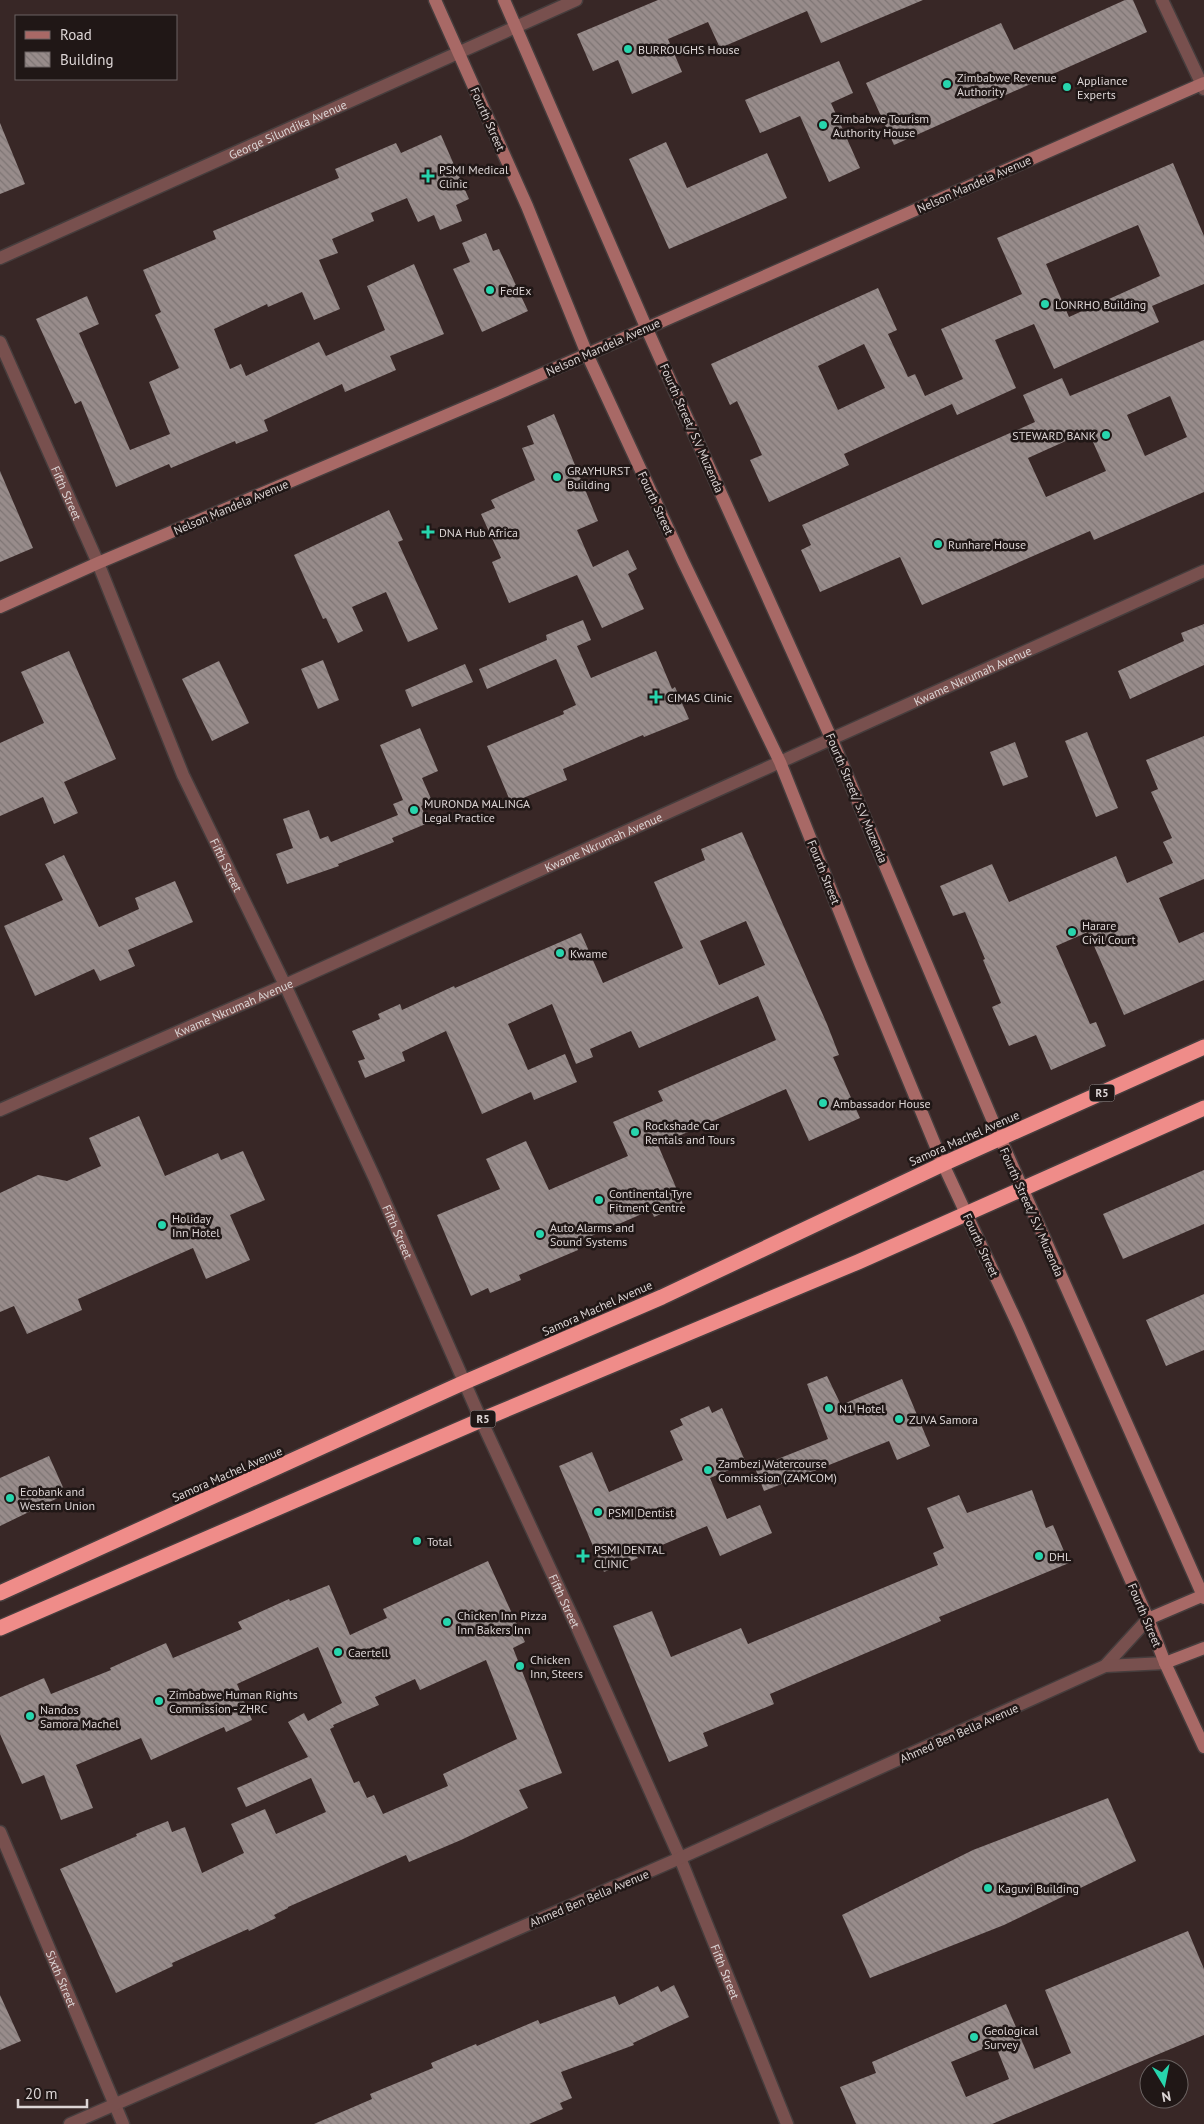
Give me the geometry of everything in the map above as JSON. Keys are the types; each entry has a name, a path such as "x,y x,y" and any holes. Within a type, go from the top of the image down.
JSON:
{"highway":[{"name":"Samora Machel Avenue","path":"0,1593 465,1382 662,1297 943,1164 1204,1047"},
{"name":"R5","path":"0,1628 481,1420 1023,1190 1204,1108"}],"main road":[{"name":"Fourth Street","path":"435,0 527,206 587,354 683,561 780,762 943,1164 1204,1747"},
{"name":"Fourth Street/ S.V Muzenda","path":"504,0 646,328 832,740 1000,1138 1204,1596"},
{"name":"Nelson Mandela Avenue","path":"0,607 98,563 499,393 1203,85"},
{"name":"Ahmed Ben Bella Avenue","path":"1148,1619 1204,1596"},
{"name":"Ahmed Ben Bella Avenue","path":"1165,1663 1204,1648"}],"street":[{"name":"George Silundika Avenue","path":"0,258 576,0"},
{"path":"1162,0 1203,85"},
{"name":"Fifth Street","path":"0,342 98,563 183,775 376,1179 481,1420 577,1627 680,1858 787,2124"},
{"name":"Kwame Nkrumah Avenue","path":"0,1110 285,986 1204,571"},
{"name":"Ahmed Ben Bella Avenue","path":"1105,1666 1148,1619"},
{"name":"Ahmed Ben Bella Avenue","path":"70,2124 680,1858 1105,1666 1165,1663"},
{"name":"Sixth Street","path":"0,1832 123,2124"}],"shaded area":[{"path":"0,0 1204,0 1204,2124 0,2124"}],"building":[{"path":"658,0 923,0 821,43 807,11 720,48 708,22 668,39 682,72 632,94 618,60 593,71 577,34"},
{"name":"Zimbabwe Revenue Authority","path":"1125,0 1133,0 1147,32 894,145 866,83 1001,23 1014,50"},
{"name":"Zimbabwe Tourism Authority House","path":"839,61 853,93 831,103 860,168 829,182 800,116 760,133 745,100"},
{"path":"0,123 25,184 0,194"},
{"path":"441,135 469,199 456,205 462,221 440,230 434,215 418,222 407,198 371,213 374,221 332,239 338,253 319,260 340,309 314,320 302,292 268,307 267,304 214,329 230,369 241,364 246,376 319,342 326,356 385,330 367,286 414,264 444,334 390,356 396,370 345,392 342,384 264,420 268,431 236,444 235,441 171,468 169,464 116,487 81,401 75,404 36,319 87,296 99,324 79,333 130,450 170,434 149,382 179,368 155,315 161,312 143,270 216,239 213,231 339,178 335,169 396,143 401,153"},
{"path":"666,142 687,188 767,153 787,198 669,249 629,159"},
{"path":"1173,163 1204,236 1204,284 1152,306 1159,322 1054,369 1034,324 995,340 1016,388 957,415 952,404 844,454 849,465 769,502 750,460 762,455 737,401 730,405 711,364 878,288 897,330 888,334 908,377 915,374 925,396 963,379 941,329 1022,294 997,238","holes":["1138,225 1160,276 1069,317 1046,264","864,344 885,388 838,410 818,366"]},
{"name":"FedEx","path":"486,233 493,251 499,249 528,311 482,332 453,269 470,262 462,243"},
{"path":"1204,340 1204,492 1094,540 1090,531 922,605 900,557 820,592 801,550 811,545 802,525 1035,422 1023,395 1062,378 1070,396","holes":["1170,396 1187,437 1145,456 1127,415","1088,431 1106,471 1046,497 1028,458"]},
{"path":"554,414 598,521 577,530 593,567 628,550 637,569 628,574 644,609 602,628 577,575 509,603 492,562 501,558 481,514 495,508 491,500 535,480 522,448 534,444 527,426"},
{"path":"0,471 33,548 0,562"},
{"path":"389,510 403,540 398,542 438,629 408,642 386,592 352,607 363,631 338,643 326,618 323,619 294,555"},
{"path":"583,620 591,640 577,646 591,678 656,651 672,689 675,687 689,719 644,737 643,735 563,769 567,780 511,803 487,746 564,714 563,711 576,705 556,659 487,689 479,669 547,640 546,635"},
{"path":"1204,624 1204,665 1130,699 1118,671 1184,641 1181,633"},
{"path":"69,651 116,759 64,782 78,813 54,824 43,797 0,816 0,743 44,723 21,672"},
{"path":"323,660 339,700 318,709 301,669"},
{"path":"219,661 249,723 212,741 182,679"},
{"path":"465,664 473,682 412,707 405,690"},
{"path":"420,728 438,771 422,778 432,801 421,806 428,823 392,838 394,842 338,864 339,866 287,884 276,854 293,848 283,819 309,810 320,839 328,836 331,842 398,815 393,804 403,800 380,745"},
{"path":"1087,732 1118,808 1096,817 1065,741"},
{"path":"1204,736 1204,879 1159,898 1179,943 1204,932 1204,980 1124,1015 1088,932 1056,946 1090,1024 1096,1022 1106,1046 1051,1070 1036,1035 1009,1046 992,1007 1001,1003 965,912 953,916 940,886 992,864 1009,902 1116,856 1127,883 1173,863 1163,842 1172,838 1151,792 1158,789 1146,760"},
{"path":"1015,742 1028,777 1003,786 990,752"},
{"path":"742,832 827,1024 839,1055 833,1057 860,1118 809,1141 786,1089 658,1145 683,1204 654,1217 651,1210 575,1243 578,1250 519,1275 521,1280 490,1293 488,1288 471,1296 437,1215 500,1189 486,1159 526,1141 549,1190 628,1156 613,1122 663,1101 658,1091 776,1040 758,996 639,1048 631,1031 590,1049 593,1057 576,1064 552,1004 508,1024 528,1070 565,1054 577,1082 534,1100 531,1092 482,1114 446,1031 402,1052 405,1061 365,1078 358,1061 365,1059 352,1031 380,1019 378,1014 400,1004 402,1010 581,933 603,983 683,948 654,882 705,860 701,849","holes":["746,921 765,965 719,985 700,941"]},
{"path":"64,855 99,927 139,909 135,898 175,881 193,922 128,950 135,966 100,981 94,969 35,996 4,926 63,900 45,864"},
{"path":"139,1116 165,1176 218,1153 221,1160 243,1151 265,1200 230,1215 250,1260 206,1279 193,1248 78,1299 82,1310 27,1334 14,1306 0,1312 0,1193 38,1175 67,1181 101,1166 89,1138"},
{"path":"1204,1170 1204,1224 1123,1259 1103,1214"},
{"path":"1204,1294 1204,1350 1166,1366 1146,1320"},
{"path":"827,1376 841,1405 902,1379 930,1446 897,1460 889,1441 764,1491 755,1468 828,1439 807,1384"},
{"path":"709,1406 712,1413 722,1408 746,1463 710,1478 727,1519 760,1505 772,1533 720,1556 707,1526 636,1556 638,1558 604,1572 559,1466 592,1452 609,1492 683,1460 670,1431 683,1425 680,1419"},
{"path":"49,1456 66,1494 0,1526 0,1478"},
{"path":"1032,1490 1046,1528 1053,1525 1069,1563 939,1617 941,1621 770,1694 774,1704 703,1733 708,1746 669,1762 613,1626 652,1611 671,1657 741,1628 748,1644 938,1565 933,1553 944,1548 927,1508 959,1495 967,1513"},
{"path":"488,1561 525,1642 513,1648 562,1773 519,1790 528,1808 409,1862 406,1855 288,1907 274,1915 276,1918 172,1963 173,1966 116,1993 60,1869 168,1821 172,1832 185,1827 202,1873 244,1853 231,1824 265,1809 276,1834 326,1812 311,1778 246,1807 237,1788 308,1757 288,1722 304,1713 308,1721 342,1703 318,1647 237,1684 252,1720 226,1732 224,1727 151,1760 141,1738 76,1765 93,1808 61,1820 44,1775 22,1784 0,1734 0,1697 44,1678 51,1694 111,1670 110,1668 166,1643 173,1658 242,1629 238,1622 289,1599 290,1601 329,1585 350,1635 387,1618 383,1609","holes":["486,1660 517,1739 443,1774 448,1786 383,1814 374,1795 367,1798 359,1781 354,1783 330,1729 334,1727 333,1725 379,1705 375,1697 415,1679 420,1690"]},
{"name":"Kaguvi Building","path":"1108,1798 1136,1861 1004,1925 870,1978 842,1915 973,1850"},
{"name":"Geological Survey","path":"1188,1931 1204,1969 1204,2035 1147,2059 1139,2059 1139,2062 992,2124 856,2124 840,2087 876,2073 872,2062 1006,2004 1034,2069 1071,2053 1045,1990","holes":["995,2044 1009,2079 966,2097 951,2062"]},
{"path":"674,1985 689,2017 633,2043 634,2045 561,2072 572,2098 560,2103 563,2109 529,2124 314,2124 372,2099 370,2094 433,2068 431,2063 538,2020 540,2024 615,1996 619,2005 658,1986 661,1992"},
{"path":"0,1995 21,2041 0,2050"}],"place":[{"name":"BURROUGHS House","path":"628,49"},
{"name":"Zimbabwe Revenue Authority","path":"947,84"},
{"name":"Appliance Experts","path":"1067,87"},
{"name":"Zimbabwe Tourism Authority House","path":"823,125"},
{"name":"PSMI Medical Clinic","path":"428,176"},
{"name":"FedEx","path":"490,290"},
{"name":"LONRHO Building","path":"1045,304"},
{"name":"STEWARD BANK","path":"1106,435"},
{"name":"GRAYHURST Building","path":"557,477"},
{"name":"DNA Hub Africa","path":"428,532"},
{"name":"Runhare House","path":"938,544"},
{"name":"CIMAS Clinic","path":"656,697"},
{"name":"MURONDA MALINGA Legal Practice","path":"414,810"},
{"name":"Harare Civil Court","path":"1072,932"},
{"name":"Kwame","path":"560,953"},
{"name":"Ambassador House","path":"823,1103"},
{"name":"Rockshade Car Rentals and Tours","path":"635,1132"},
{"name":"Continental Tyre Fitment Centre","path":"599,1200"},
{"name":"Holiday Inn Hotel","path":"162,1225"},
{"name":"Auto Alarms and Sound Systems","path":"540,1234"},
{"name":"N1 Hotel","path":"829,1408"},
{"name":"ZUVA Samora","path":"899,1419"},
{"name":"Zambezi Watercourse Commission (ZAMCOM)","path":"708,1470"},
{"name":"Ecobank and Western Union","path":"10,1498"},
{"name":"PSMI Dentist","path":"598,1512"},
{"name":"Total","path":"417,1541"},
{"name":"PSMI DENTAL CLINIC","path":"583,1556"},
{"name":"DHL","path":"1039,1556"},
{"name":"Chicken Inn Pizza Inn Bakers Inn","path":"447,1622"},
{"name":"Caertell","path":"338,1652"},
{"name":"Chicken Inn, Steers","path":"520,1666"},
{"name":"Zimbabwe Human Rights Commission - ZHRC","path":"159,1701"},
{"name":"Nandos Samora Machel","path":"30,1716"},
{"name":"Kaguvi Building","path":"988,1888"},
{"name":"Geological Survey","path":"974,2037"}]}
